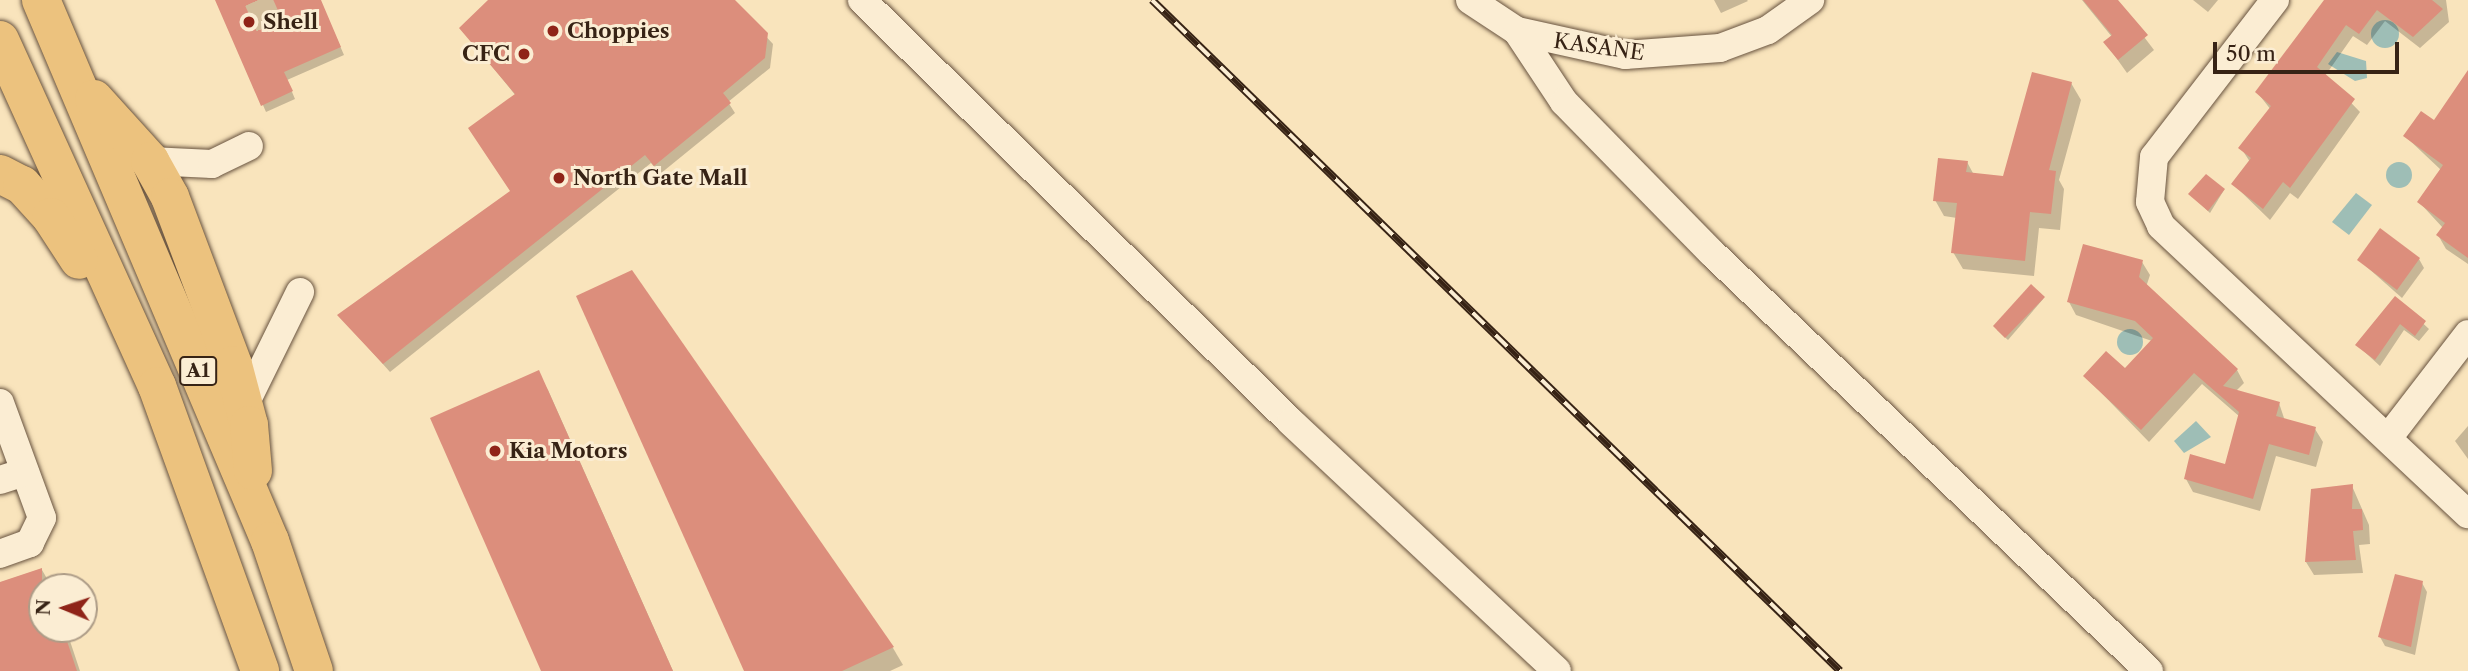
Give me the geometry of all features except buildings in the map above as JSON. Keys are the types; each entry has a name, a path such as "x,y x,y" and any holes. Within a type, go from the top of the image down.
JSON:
{"highway":[{"name":"A1","path":"41,0 256,506 314,671"},
{"name":"A1","path":"0,40 157,386 260,671"},
{"path":"72,74 150,161 206,288 244,406 256,506"},
{"path":"0,174 22,185 51,217 128,350 157,386"}],"street":[{"path":"862,0 1291,422 1557,671"},
{"name":"KASANE","path":"1470,0 1517,31 1625,55 1674,55 1720,48 1768,30 1810,0"},
{"path":"2275,0 2154,157 2150,202 2161,226 2468,514"},
{"path":"1517,31 1564,102 1711,252 2149,671"},
{"path":"150,161 212,164 249,146"},
{"path":"244,406 300,292"},
{"path":"2388,438 2468,334"},
{"path":"0,554 38,534 41,518 13,476 1,412"}],"water":[{"path":"2385,20 2395,24 2399,34 2395,44 2385,48 2375,44 2371,34 2375,24"},
{"path":"2337,52 2366,61 2367,78 2355,81 2328,64"},
{"path":"2399,162 2408,166 2412,175 2408,184 2399,188 2390,184 2386,175 2390,166"},
{"path":"2356,193 2372,205 2349,235 2332,222"},
{"path":"2130,329 2139,333 2143,342 2139,351 2130,355 2121,351 2117,342 2121,333"},
{"path":"2196,421 2211,437 2184,453 2174,441"}],"tunnel":[{"path":"258,0 272,32"}],"railway":[{"path":"1152,0 1840,671"}],"place":[{"name":"Shell","path":"249,22"},
{"name":"Choppies","path":"553,31"},
{"name":"CFC","path":"524,54"},
{"name":"North Gate Mall","path":"559,178"},
{"name":"Kia Motors","path":"495,451"}]}
